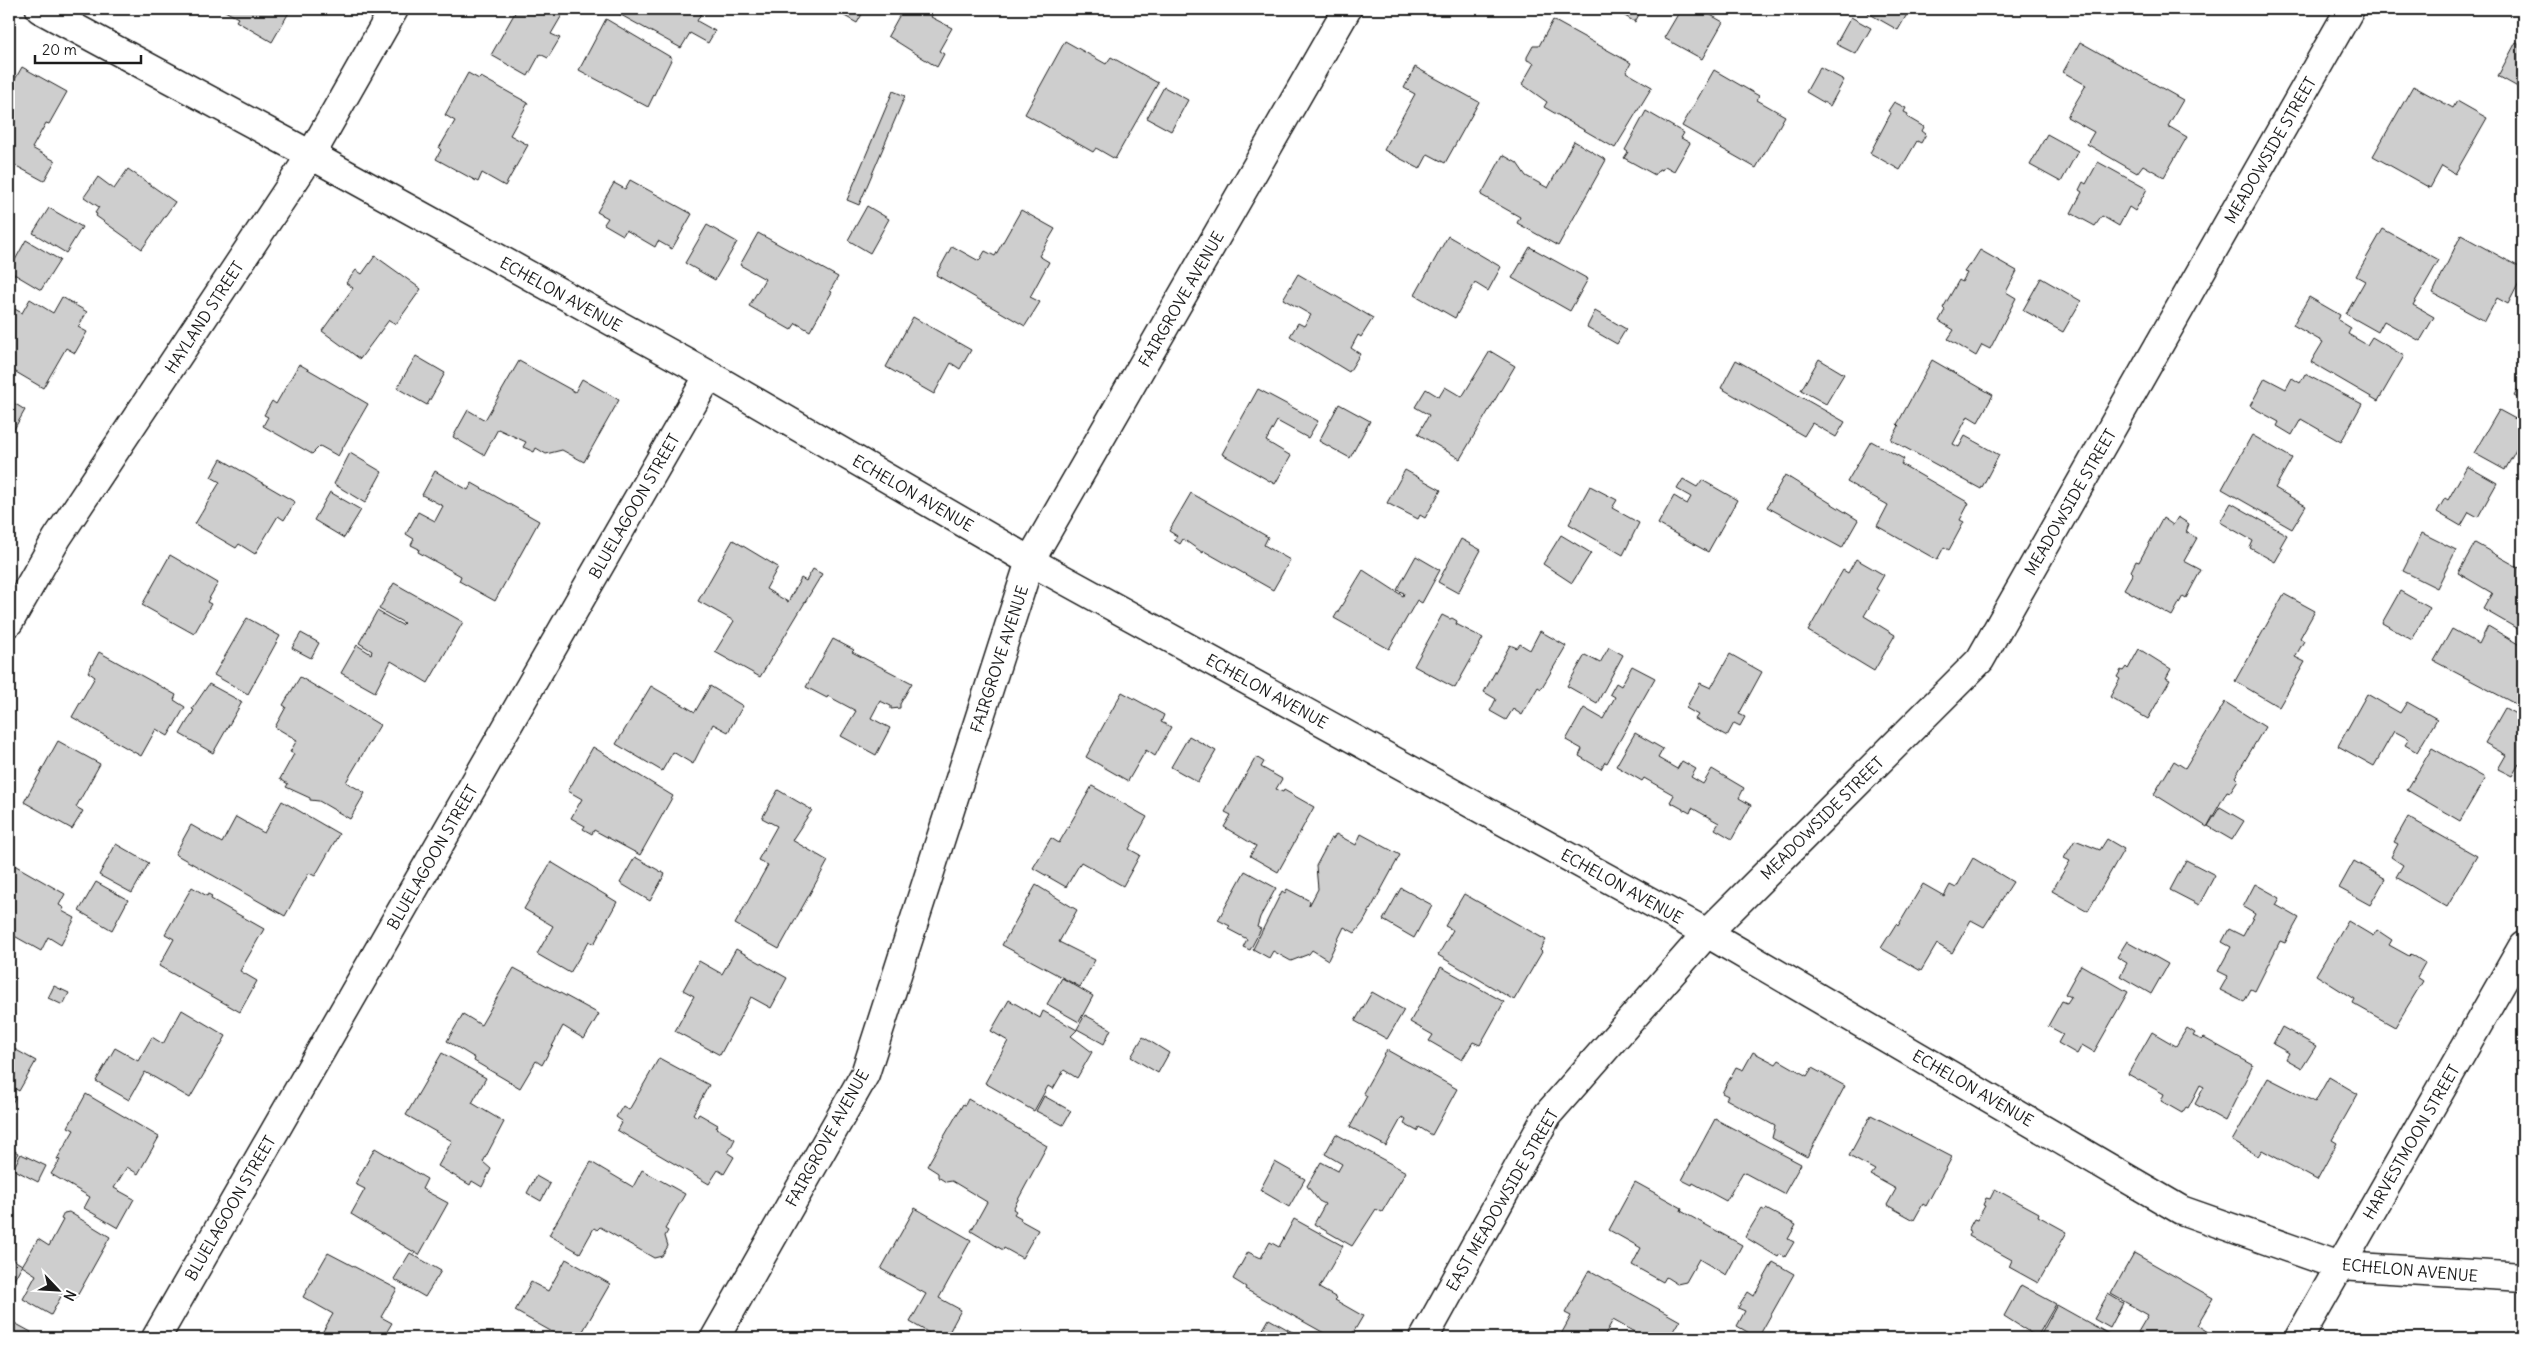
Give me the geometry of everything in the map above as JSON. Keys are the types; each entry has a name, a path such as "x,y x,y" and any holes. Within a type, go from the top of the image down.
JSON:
{"street":[{"name":"ECHELON AVENUE","path":"40,9 310,155 709,376 1030,561 1707,933 2181,1210 2340,1266 2523,1278"},
{"name":"HAYLAND STREET","path":"9,622 57,538 310,155 394,9"},
{"name":"FAIRGROVE AVENUE","path":"715,1338 865,1074 1030,561 1347,9"},
{"name":"MEADOWSIDE STREET","path":"1707,933 1980,660 2350,9"},
{"name":"BLUELAGOON STREET","path":"156,1338 709,376"},
{"name":"EAST MEADOWSIDE STREET","path":"1424,1338 1548,1114 1707,933"},
{"name":"HARVESTMOON STREET","path":"2299,1338 2523,946"}],"building":[{"path":"221,9 291,9 272,42 236,21 238,18"},
{"path":"517,9 565,10 551,34 560,38 548,58 540,54 528,76 491,55"},
{"path":"610,9 700,9 703,10 697,21 715,31 708,43 690,33 681,48"},
{"path":"832,9 865,9 857,23"},
{"path":"903,9 936,9 931,17 952,28 939,51 944,54 937,67 888,36"},
{"path":"1613,9 1642,9 1635,22"},
{"path":"1681,9 1700,9 1723,22 1702,59 1664,38"},
{"path":"1871,9 1910,9 1898,30 1868,13"},
{"path":"1851,17 1871,28 1856,54 1836,44"},
{"path":"606,19 672,58 648,107 579,70"},
{"path":"1553,20 1631,63 1626,72 1652,87 1615,148 1544,107 1547,102 1522,84 1534,63 1527,60 1527,57 1533,46 1539,46"},
{"path":"1065,41 1106,64 1111,57 1158,83 1115,159 1096,148 1093,152 1025,114"},
{"path":"2080,42 2183,100 2168,126 2187,137 2164,177 2143,165 2137,173 2087,144 2094,132 2067,117 2086,85 2063,72"},
{"path":"2516,42 2523,46 2523,90 2498,76"},
{"path":"22,67 67,92 49,124 46,123 32,148 55,161 44,181 9,162 9,90"},
{"path":"1415,67 1479,102 1445,163 1428,154 1420,169 1384,150 1415,94 1404,88"},
{"path":"1820,67 1844,80 1830,106 1806,92"},
{"path":"1714,70 1759,96 1757,100 1785,116 1756,168 1682,126"},
{"path":"468,73 479,79 481,77 528,103 510,135 528,145 505,186 482,173 478,182 436,159 441,150 439,148 455,121 445,115"},
{"path":"2413,86 2453,108 2457,101 2487,118 2455,174 2442,166 2430,188 2373,156"},
{"path":"1164,87 1188,100 1171,131 1147,118"},
{"path":"893,91 905,96 859,205 847,200"},
{"path":"1894,102 1906,108 1904,112 1908,114 1907,117 1924,127 1922,131 1926,134 1921,143 1917,141 1900,170 1870,153 1891,113 1888,111"},
{"path":"1646,111 1684,133 1681,138 1690,143 1674,171 1665,166 1662,170 1659,169 1655,175 1624,158 1628,152 1625,150"},
{"path":"2047,134 2078,151 2061,182 2030,165"},
{"path":"1574,141 1606,160 1558,246 1517,223 1520,217 1481,195 1503,155 1517,163 1526,176 1548,188"},
{"path":"2098,162 2147,189 2135,211 2129,207 2119,226 2102,216 2095,226 2071,213 2082,192 2079,190 2083,182 2086,184"},
{"path":"128,169 175,202 142,249 96,216 97,214 95,213 99,207 84,197 98,177 114,189"},
{"path":"630,180 692,214 672,249 658,241 655,247 626,230 623,235 604,224 608,218 597,212 614,183 625,189"},
{"path":"867,206 889,219 870,253 848,240"},
{"path":"49,208 82,227 66,253 33,233"},
{"path":"1021,210 1055,229 1039,256 1049,262 1030,297 1040,302 1025,326 936,275 952,246 979,261 985,251 995,256"},
{"path":"707,225 737,242 715,280 685,263"},
{"path":"2383,229 2439,260 2413,305 2434,317 2420,341 2384,321 2378,332 2346,314 2365,281 2356,276"},
{"path":"758,233 838,277 830,291 832,292 810,331 796,323 791,330 749,306 765,279 740,265"},
{"path":"2461,235 2523,269 2523,275 2508,304 2497,298 2485,321 2433,293"},
{"path":"1448,236 1501,267 1488,291 1475,283 1455,318 1415,295"},
{"path":"26,240 60,260 41,290 9,271"},
{"path":"1530,247 1588,279 1570,311 1512,278"},
{"path":"1980,250 2017,271 2006,292 2016,298 1990,349 1982,345 1976,356 1948,339 1954,330 1939,321 1945,310 1943,308 1959,280 1962,282 1967,273 1964,272"},
{"path":"375,256 421,289 396,324 389,320 360,359 322,331 353,288 346,283 356,270 362,274"},
{"path":"1298,274 1373,318 1361,337 1358,335 1351,348 1360,354 1349,372 1290,336 1298,323 1304,326 1311,315 1283,299"},
{"path":"2041,278 2081,301 2063,332 2023,310"},
{"path":"62,297 87,312 78,327 87,332 75,353 66,348 43,388 9,368 9,306 22,313 30,299 53,313"},
{"path":"2309,297 2340,315 2338,320 2351,328 2348,334 2367,345 2372,337 2404,356 2378,401 2311,362 2323,342 2293,325"},
{"path":"1595,311 1626,329 1617,344 1587,327"},
{"path":"913,317 971,350 960,369 951,363 934,394 886,367"},
{"path":"1490,351 1515,366 1460,459 1418,434 1429,415 1415,407 1426,389 1439,397 1445,387 1462,397"},
{"path":"416,356 445,373 427,405 397,388"},
{"path":"1819,359 1844,374 1826,404 1801,390"},
{"path":"1736,360 1845,422 1836,437 1812,423 1804,436 1721,388"},
{"path":"1932,360 1993,395 1978,422 1968,416 1953,444 1959,447 1965,436 1999,455 1981,489 1891,440 1899,426 1897,424"},
{"path":"519,361 575,392 582,379 619,400 584,462 562,450 546,454 536,448 534,452 523,447 526,442 498,429 484,455 453,437 468,410 485,420"},
{"path":"299,364 368,404 338,456 320,446 312,454 263,426 268,417 264,415 272,401 276,404"},
{"path":"2305,374 2362,404 2341,442 2301,419 2292,435 2277,426 2279,422 2250,406 2265,378 2286,389 2292,378 2300,383"},
{"path":"2523,380 2523,401 2514,396"},
{"path":"1258,389 1318,421 1308,438 1277,421 1266,441 1291,456 1275,484 1222,454"},
{"path":"9,400 25,410 9,438"},
{"path":"1339,404 1370,421 1350,458 1319,441"},
{"path":"2499,410 2523,423 2523,437 2505,470 2474,453"},
{"path":"2252,435 2292,458 2275,488 2306,506 2292,529 2222,489"},
{"path":"1871,441 1904,459 1901,464 1969,503 1960,520 1964,522 1949,550 1944,547 1937,560 1877,526 1888,505 1847,482"},
{"path":"350,453 382,472 365,503 334,484"},
{"path":"221,459 295,502 284,520 278,516 255,554 239,544 236,548 195,524 220,482 211,477"},
{"path":"2467,466 2497,483 2478,517 2469,512 2461,526 2437,512 2445,498 2448,500"},
{"path":"1405,470 1441,490 1425,518 1420,515 1418,519 1387,503"},
{"path":"435,471 468,490 472,483 539,521 495,601 459,581 461,576 418,552 419,549 411,545 414,539 406,534 418,512 435,521 443,506 422,495"},
{"path":"1785,475 1858,520 1842,548 1767,507"},
{"path":"1683,479 1697,487 1702,480 1737,500 1708,552 1658,524 1674,496 1687,504 1691,497 1677,489"},
{"path":"1590,486 1617,500 1612,508 1639,523 1623,555 1569,524"},
{"path":"330,492 361,510 344,538 314,520"},
{"path":"1191,493 1268,537 1264,545 1290,560 1273,590 1204,551 1203,553 1183,539 1180,544 1174,540 1177,536 1169,531"},
{"path":"2231,503 2287,535 2280,547 2283,548 2275,562 2250,548 2253,541 2220,522"},
{"path":"2178,517 2189,524 2186,532 2197,538 2184,561 2201,570 2186,598 2183,596 2172,616 2124,589 2133,573 2131,571 2136,561 2139,562 2163,518 2173,525"},
{"path":"2422,533 2456,550 2437,588 2403,571"},
{"path":"1561,535 1591,553 1572,583 1543,564"},
{"path":"1461,539 1481,550 1458,593 1438,582"},
{"path":"733,540 778,567 766,589 788,602 801,578 806,581 813,569 822,574 760,677 715,652 734,621 698,601"},
{"path":"2475,543 2523,570 2523,632 2483,609 2492,593 2458,573"},
{"path":"170,555 218,583 207,602 211,604 194,634 142,605"},
{"path":"1416,556 1440,570 1422,603 1417,600 1389,649 1334,618 1363,570 1403,596 1404,593 1397,590"},
{"path":"1856,559 1884,575 1876,589 1879,591 1864,616 1895,635 1874,671 1808,631 1843,570 1848,573"},
{"path":"394,583 463,622 428,683 391,661 375,692 341,673 357,645 371,654 372,651 359,643 377,611 402,625 404,623 379,609"},
{"path":"2400,591 2430,608 2412,640 2382,623"},
{"path":"2284,594 2315,611 2300,638 2304,641 2295,657 2305,662 2279,707 2235,681"},
{"path":"1442,615 1450,619 1452,618 1457,621 1456,624 1483,638 1455,688 1414,666"},
{"path":"247,618 280,636 248,694 214,675"},
{"path":"2488,626 2523,647 2523,708 2434,661 2452,629 2479,644"},
{"path":"1540,631 1566,646 1541,689 1538,687 1522,715 1513,709 1506,720 1490,711 1496,699 1484,692 1510,645 1517,648 1520,644 1530,650"},
{"path":"301,633 319,643 311,658 292,648"},
{"path":"833,639 854,650 852,652 912,683 900,704 900,708 891,709 891,706 880,701 871,718 890,728 876,755 841,736 856,711 806,687"},
{"path":"1609,647 1623,655 1597,703 1567,686 1585,655 1600,663"},
{"path":"2139,649 2171,669 2166,678 2170,680 2148,719 2110,697 2120,679 2117,677 2121,670 2123,671 2126,667 2128,669"},
{"path":"99,652 176,695 174,700 185,707 168,736 156,729 141,756 72,717 95,677 88,672"},
{"path":"1730,654 1762,672 1739,714 1745,717 1740,726 1734,723 1727,736 1695,719 1698,715 1686,708 1700,683 1711,688"},
{"path":"1632,666 1655,678 1607,763 1605,762 1601,769 1579,756 1582,749 1566,740 1584,708 1603,719 1615,697 1610,694 1616,683 1621,686"},
{"path":"300,677 380,725 346,782 365,793 350,819 319,801 310,800 310,798 286,787 288,784 280,779 294,754 290,752 297,740 275,727 286,707 283,705"},
{"path":"209,684 242,702 213,753 180,734 194,710 192,709"},
{"path":"651,686 695,712 710,686 743,706 728,732 713,724 693,764 673,752 662,771 616,744"},
{"path":"1122,692 1164,715 1161,722 1171,727 1155,756 1146,750 1128,781 1086,757"},
{"path":"2367,694 2400,713 2407,702 2437,719 2417,752 2405,745 2409,739 2394,731 2374,766 2338,746"},
{"path":"2225,702 2265,727 2235,777 2238,780 2230,792 2227,791 2207,827 2154,794 2174,761 2185,768"},
{"path":"2505,708 2523,718 2523,766 2519,764 2512,776 2498,769 2506,755 2485,743"},
{"path":"1635,733 1663,749 1658,758 1677,769 1682,761 1696,769 1691,777 1703,784 1712,769 1744,788 1739,798 1751,805 1732,839 1715,829 1719,823 1692,808 1690,813 1670,802 1674,795 1644,778 1642,781 1616,766"},
{"path":"1189,736 1216,751 1198,782 1171,767"},
{"path":"58,741 100,764 76,807 83,811 72,829 24,802"},
{"path":"593,747 673,796 640,855 594,830 592,834 583,829 585,826 571,818 582,799 568,791"},
{"path":"2432,748 2485,778 2460,821 2407,790"},
{"path":"1256,757 1264,762 1261,767 1282,779 1276,789 1283,792 1284,790 1314,807 1278,872 1250,856 1256,846 1224,827 1231,815 1225,812"},
{"path":"1092,786 1147,817 1129,849 1140,855 1123,886 1081,862 1066,887 1033,868 1051,838 1059,843"},
{"path":"778,790 812,810 792,840 828,861 779,949 735,924 768,865 758,860 777,826 762,818"},
{"path":"282,801 339,834 315,876 309,873 285,916 175,854 191,825 222,843 236,817 264,833"},
{"path":"2220,807 2244,821 2232,840 2208,826"},
{"path":"2408,817 2477,856 2447,907 2396,877 2403,865 2391,857 2398,844 2394,842"},
{"path":"1336,834 1356,845 1361,834 1400,855 1363,923 1355,933 1344,927 1328,960 1312,950 1309,954 1291,961 1273,951 1269,958 1253,949 1282,891 1285,893 1287,889 1310,901 1309,906 1318,889 1316,866 1331,838 1333,839"},
{"path":"2107,839 2124,849 2088,911 2052,891 2070,861 2064,858 2075,840 2100,850"},
{"path":"116,844 149,863 132,893 99,875"},
{"path":"635,857 665,874 650,901 620,883"},
{"path":"1973,858 2013,882 1984,927 1971,920 1952,953 1937,944 1921,971 1881,948 1896,924 1898,926 1923,884 1944,896 1950,885 1956,888"},
{"path":"2186,860 2215,875 2199,905 2170,890"},
{"path":"2354,861 2385,879 2370,905 2339,888"},
{"path":"9,862 65,894 59,905 64,908 62,911 75,918 61,945 48,937 41,951 9,933"},
{"path":"551,862 617,902 594,944 589,941 570,973 537,954 553,926 524,909"},
{"path":"1245,871 1276,888 1260,917 1257,927 1261,929 1250,950 1243,947 1247,939 1228,929 1230,926 1218,920"},
{"path":"96,882 128,900 112,930 79,911"},
{"path":"2255,884 2280,898 2276,905 2299,918 2285,943 2280,941 2255,991 2251,989 2244,1002 2220,990 2228,976 2218,971 2231,947 2222,942 2229,929 2243,936 2255,914 2243,907"},
{"path":"1036,885 1077,910 1059,942 1095,960 1080,987 1002,945"},
{"path":"192,887 207,896 208,894 212,896 211,899 264,929 240,971 257,981 240,1012 159,966 174,939 165,934"},
{"path":"1401,888 1432,905 1414,938 1383,920"},
{"path":"1464,894 1546,940 1540,950 1542,952 1514,1000 1438,955 1453,930 1445,926"},
{"path":"2348,921 2373,936 2377,930 2392,940 2389,945 2409,956 2411,954 2425,963 2417,977 2423,981 2395,1027 2352,1003 2354,999 2316,975"},
{"path":"2127,941 2168,964 2151,994 2120,976 2127,963 2117,957"},
{"path":"736,949 787,978 771,1008 751,997 720,1055 675,1031 694,996 683,990 699,961 722,974"},
{"path":"2081,965 2128,992 2094,1052 2082,1045 2077,1054 2058,1043 2063,1034 2048,1026 2062,1001 2067,1003 2071,997 2065,994"},
{"path":"1441,967 1504,1002 1480,1045 1473,1042 1462,1060 1429,1041 1433,1035 1410,1022"},
{"path":"514,968 599,1014 584,1039 563,1026 542,1065 536,1061 520,1088 474,1061 475,1058 447,1041 463,1014 481,1025"},
{"path":"1062,978 1093,996 1079,1022 1047,1004"},
{"path":"54,986 69,993 63,1005 48,998"},
{"path":"1372,992 1404,1010 1387,1039 1355,1021"},
{"path":"1009,1000 1040,1018 1043,1011 1077,1030 1071,1036 1092,1052 1077,1078 1064,1070 1053,1089 1048,1086 1034,1111 985,1083 1008,1041 991,1031"},
{"path":"182,1010 226,1036 190,1098 145,1072 129,1100 96,1081 115,1048 138,1061 152,1037 163,1044"},
{"path":"1085,1015 1111,1029 1104,1044 1077,1029"},
{"path":"2282,1027 2316,1046 2302,1068 2286,1059 2289,1053 2273,1044"},
{"path":"2187,1028 2195,1033 2193,1036 2202,1040 2204,1038 2253,1065 2225,1121 2195,1104 2204,1087 2200,1085 2188,1108 2186,1107 2182,1113 2161,1101 2164,1094 2128,1074 2152,1032 2176,1046"},
{"path":"1143,1037 1169,1053 1158,1073 1131,1057"},
{"path":"9,1046 36,1061 19,1091 9,1085"},
{"path":"1387,1050 1457,1089 1432,1135 1419,1127 1417,1131 1404,1124 1406,1120 1402,1117 1386,1146 1350,1127 1367,1096 1363,1093"},
{"path":"1753,1052 1776,1064 1779,1060 1807,1076 1812,1068 1845,1086 1807,1157 1772,1138 1775,1126 1726,1099 1728,1096 1722,1093 1736,1067 1743,1070"},
{"path":"442,1053 486,1078 472,1103 504,1122 483,1162 491,1169 482,1187 472,1181 470,1185 438,1166 452,1141 406,1115"},
{"path":"659,1058 709,1085 693,1114 697,1117 699,1114 718,1125 716,1128 735,1139 728,1153 734,1157 724,1174 718,1170 709,1184 617,1130 622,1121 616,1117 623,1106 629,1110"},
{"path":"2329,1077 2358,1094 2332,1140 2337,1143 2317,1180 2262,1150 2258,1156 2232,1141 2268,1078 2315,1102"},
{"path":"9,1094 15,1098 9,1108"},
{"path":"86,1094 159,1137 138,1174 127,1167 114,1188 134,1199 118,1228 84,1208 90,1197 51,1174 60,1160 57,1159 74,1130 68,1127"},
{"path":"1044,1096 1071,1111 1063,1125 1036,1111"},
{"path":"968,1099 1047,1146 1013,1209 1016,1211 1014,1214 1021,1218 1020,1220 1038,1230 1022,1258 1004,1248 1003,1250 971,1231 987,1202 952,1181 946,1182 938,1177 938,1173 927,1166 963,1104 965,1105"},
{"path":"1871,1115 1952,1157 1926,1206 1923,1204 1914,1220 1887,1205 1896,1189 1871,1175 1875,1170 1849,1156"},
{"path":"1715,1119 1801,1164 1784,1194 1743,1172 1726,1201 1693,1183 1692,1185 1682,1180"},
{"path":"1336,1134 1406,1172 1382,1212 1376,1209 1352,1246 1314,1224 1325,1204 1319,1201 1307,1186 1321,1162 1338,1171 1342,1164 1325,1154"},
{"path":"2523,1143 2523,1160 2516,1156"},
{"path":"9,1148 18,1153 11,1166 9,1165"},
{"path":"375,1148 427,1179 422,1189 448,1203 419,1255 351,1214 365,1189 355,1184"},
{"path":"21,1154 46,1166 38,1182 13,1169"},
{"path":"591,1162 633,1187 642,1170 685,1194 665,1229 668,1231 665,1236 668,1246 662,1256 654,1258 600,1227 597,1230 594,1228 580,1253 549,1235"},
{"path":"1275,1162 1305,1179 1289,1207 1260,1190"},
{"path":"536,1176 550,1184 541,1201 527,1193"},
{"path":"1635,1182 1682,1208 1681,1211 1742,1245 1726,1275 1699,1259 1686,1282 1677,1284 1666,1277 1663,1282 1632,1265 1641,1248 1609,1230"},
{"path":"1995,1189 2039,1213 2038,1216 2067,1232 2038,1283 2009,1267 2012,1260 1969,1236 1971,1232 1968,1230 1974,1219 1977,1220 1985,1206 1983,1205 1986,1198 1990,1199"},
{"path":"915,1208 971,1240 939,1298 961,1310 946,1338 938,1338 910,1322 926,1294 881,1269"},
{"path":"1762,1209 1765,1211 1766,1209 1796,1225 1788,1239 1794,1242 1785,1257 1780,1254 1778,1257 1745,1237"},
{"path":"69,1212 110,1237 76,1298 64,1291 51,1315 23,1299 36,1275 22,1266 38,1239 49,1246 63,1220 61,1219 64,1213"},
{"path":"1294,1219 1343,1246 1319,1288 1337,1298 1335,1300 1363,1316 1350,1338 1333,1338 1245,1289 1246,1287 1233,1279 1248,1252 1261,1258 1270,1242 1279,1247"},
{"path":"328,1253 397,1289 381,1317 392,1323 383,1338 319,1338 333,1314 303,1297"},
{"path":"410,1253 441,1271 425,1297 394,1279"},
{"path":"2134,1253 2213,1298 2197,1325 2211,1334 2208,1338 2149,1338 2138,1332 2148,1315 2111,1294"},
{"path":"9,1257 22,1265 9,1289"},
{"path":"566,1259 610,1284 579,1338 563,1338 515,1311 531,1282 548,1291"},
{"path":"1773,1262 1794,1274 1758,1338 1737,1326 1745,1311 1738,1308 1748,1292 1754,1296"},
{"path":"1589,1270 1680,1321 1670,1338 1645,1338 1613,1320 1603,1338 1559,1338 1571,1316 1565,1313"},
{"path":"2021,1285 2056,1304 2037,1337 2004,1316"},
{"path":"2108,1294 2123,1303 2110,1328 2094,1319"},
{"path":"2057,1305 2116,1338 2039,1338"},
{"path":"1269,1319 1303,1338 1258,1338"},
{"path":"9,1320 31,1332 28,1338 9,1338"},
{"path":"1227,1331 1240,1338 1223,1338"},
{"path":"844,1332 854,1338 841,1338"}]}
